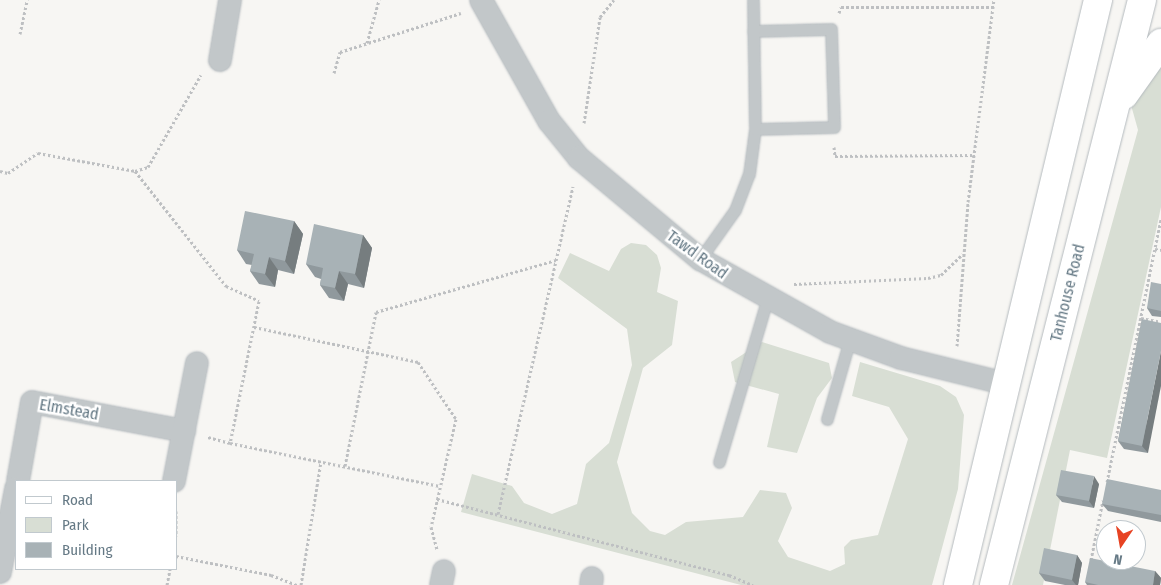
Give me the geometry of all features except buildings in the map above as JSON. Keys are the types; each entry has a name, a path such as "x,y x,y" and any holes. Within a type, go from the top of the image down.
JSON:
{"street":[{"path":"220,60 230,0"},
{"path":"1074,97 1080,0"},
{"path":"958,585 1098,0"},
{"name":"Tanhouse Road","path":"994,585 1142,0"},
{"name":"Tawd Road","path":"483,3 549,121 579,158 700,260 769,302 850,339 957,372 1007,384"},
{"path":"1116,105 1161,43"},
{"path":"174,480 197,363"},
{"name":"Elmstead","path":"18,480 32,402 184,431"},
{"path":"0,572 6,510 15,491"}],"lane":[{"path":"700,260 735,210 749,174 755,129 753,0"},
{"path":"753,31 831,29 834,128 755,129"},
{"path":"719,462 769,302"},
{"path":"827,419 850,339"}],"path":[{"path":"20,34 27,0"},
{"path":"367,43 379,0"},
{"path":"498,514 579,158 600,16 614,0"},
{"path":"957,372 963,253 994,0"},
{"path":"334,73 340,52 483,3"},
{"path":"831,29 842,7 994,7"},
{"path":"0,171 8,173 38,152 136,171 148,167 194,81 220,60"},
{"path":"834,128 834,156 974,155"},
{"path":"136,171 226,286 259,301 230,443"},
{"path":"1090,566 1161,219"},
{"path":"1155,249 1161,250"},
{"path":"769,302 797,282 928,278 941,275 963,253"},
{"path":"345,466 376,312 556,260"},
{"path":"1141,318 1161,322"},
{"path":"254,327 418,362 456,419 431,527 443,578"},
{"path":"184,431 230,443 440,486"},
{"path":"301,585 321,462"},
{"path":"437,499 729,575 753,585"},
{"path":"178,514 180,518 178,527"},
{"path":"178,556 271,575 297,585"},
{"path":"167,585 170,570"}],"green space":[{"path":"1161,57 1161,207 1107,458 1070,450 1043,585 1012,585 1138,130 1131,105"},
{"path":"631,243 646,245 657,255 661,268 657,292 678,301 672,345 643,368 617,462 632,513 650,531 665,535 686,522 743,517 760,490 786,493 792,508 778,541 788,557 830,571 845,564 844,547 851,540 878,535 908,439 889,407 852,396 860,362 940,386 956,397 964,415 958,489 932,585 741,585 461,512 472,474 512,486 524,503 552,514 577,504 586,464 609,443 632,365 627,329 558,278 570,253 609,271 621,249"},
{"path":"762,342 829,363 832,378 817,398 797,453 767,447 779,394 735,382 731,362"}]}
